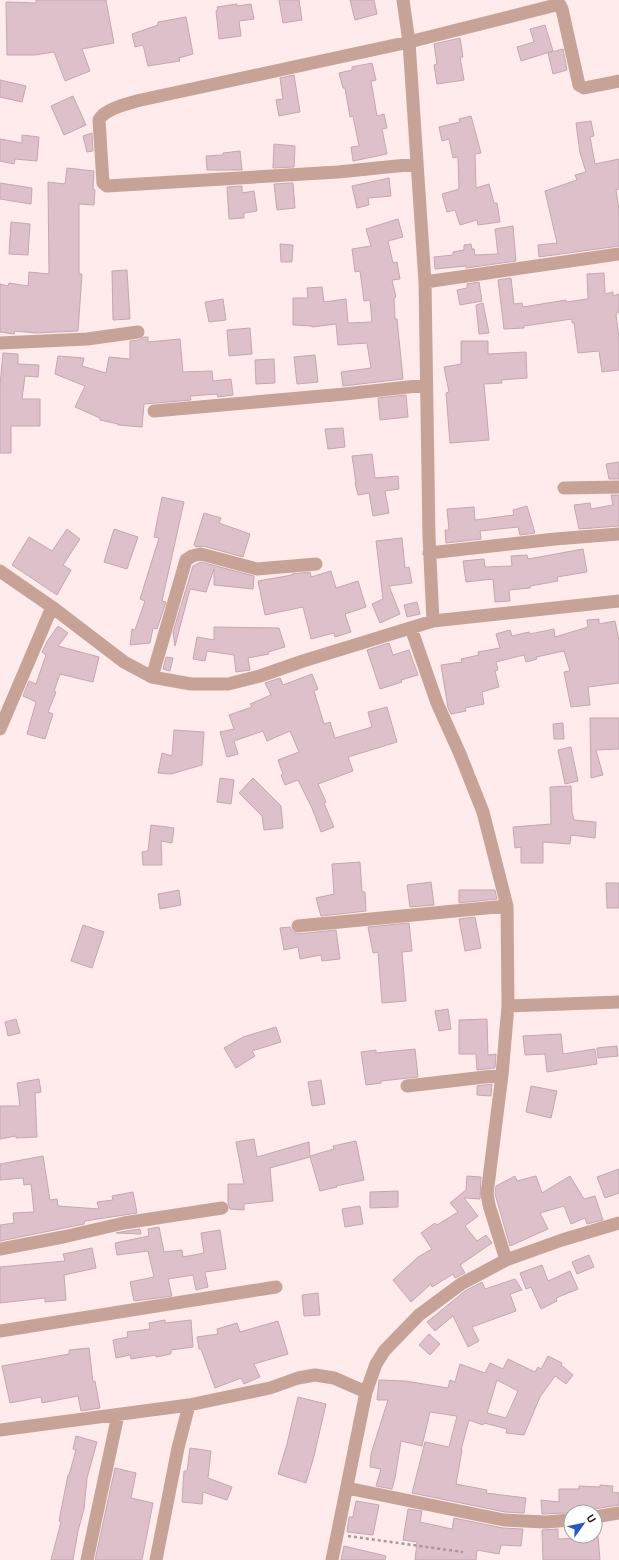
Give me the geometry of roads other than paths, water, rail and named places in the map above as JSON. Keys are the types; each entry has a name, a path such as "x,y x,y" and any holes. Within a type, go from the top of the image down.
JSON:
{"street":[{"path":"403,0 409,42 425,282 429,553 433,621"},
{"path":"417,164 338,172 106,186 103,183 99,120 100,116 124,104 409,42 556,5 560,5 562,9 579,84 584,88 619,80"},
{"path":"425,282 619,254"},
{"path":"0,343 87,339 138,332"},
{"path":"154,411 346,394 426,384"},
{"path":"564,488 619,487"},
{"path":"429,553 555,539 619,534"},
{"path":"152,677 186,560 192,556 201,554 257,569 316,564"},
{"path":"0,571 124,662 152,677 191,684 228,684 260,676 303,660 433,621 619,601"},
{"path":"0,729 52,608"},
{"path":"411,628 436,703 460,754 483,812 507,906 508,1006 502,1074 487,1194 506,1260"},
{"path":"298,926 507,906"},
{"path":"508,1006 619,1002"},
{"path":"407,1086 502,1074"},
{"path":"0,1249 124,1223 222,1208"},
{"path":"332,1560 366,1392 376,1364 385,1350 419,1315 461,1284 506,1260 562,1240 619,1223"},
{"path":"0,1330 276,1287"},
{"path":"0,1430 189,1405 270,1388 298,1378 314,1376 334,1378 366,1392"},
{"path":"156,1560 178,1448 189,1405"},
{"path":"87,1560 118,1415"},
{"path":"347,1488 504,1520 546,1522 563,1521"},
{"path":"603,1515 619,1514"}]}
